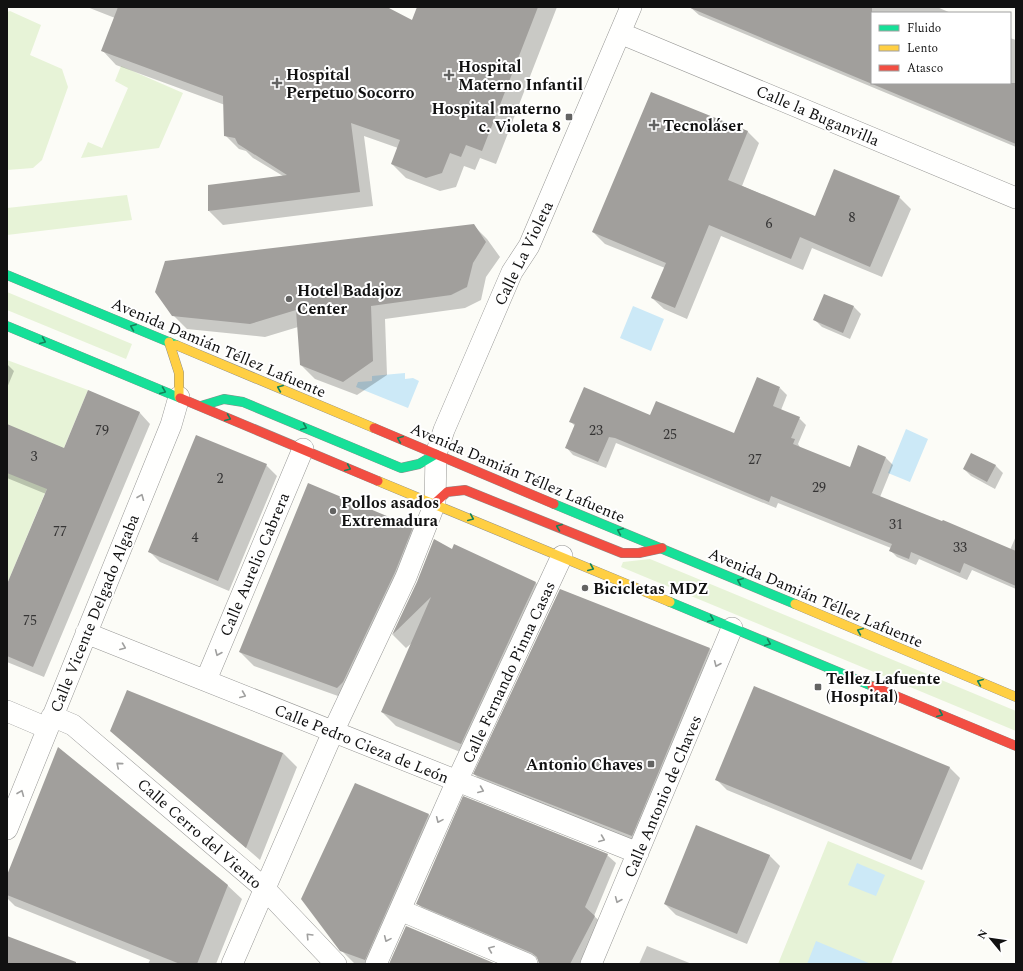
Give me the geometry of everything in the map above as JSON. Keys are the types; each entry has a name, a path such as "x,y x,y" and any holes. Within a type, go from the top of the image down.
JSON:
{"street":[{"name":"Calle La Violeta","path":"435,503 436,454 444,430 512,272 529,246 631,7"},
{"name":"Calle la Buganvilla","path":"620,33 1016,198"},
{"name":"Avenida Damián Téllez Lafuente","path":"7,275 1016,697"},
{"path":"7,326 1016,746"},
{"path":"168,342 179,373 179,397"},
{"name":"Calle Vicente Delgado Algaba","path":"7,829 171,425 179,397"},
{"path":"201,406 224,399 243,402 401,468 410,468 436,454"},
{"name":"Calle Aurelio Cabrera","path":"206,680 303,448"},
{"path":"232,964 264,888 334,732 406,577 435,503 442,494 449,490 465,490 622,553 639,553 662,548"},
{"name":"Calle Fernando Pinna Casas","path":"376,964 457,781 562,556"},
{"name":"Calle Antonio de Chaves","path":"592,964 732,628"},
{"name":"Calle Pedro Cieza de León","path":"86,633 638,854"},
{"name":"Calle Cerro del Viento","path":"7,711 50,722 73,725 264,888 336,964"},
{"path":"400,910 527,964"}],"green space":[{"path":"10,11 41,25 30,55 62,69 68,87 42,160 33,168 7,170 7,12"},
{"path":"121,66 183,93 159,148 81,158 88,142 102,148 128,88 115,81"},
{"path":"127,195 132,220 7,235 7,208"},
{"path":"7,292 132,344 126,359 7,310"},
{"path":"7,360 88,390 7,584"},
{"path":"650,559 1016,711 1016,731 621,567 623,562"},
{"path":"828,841 925,881 891,964 778,964"}],"water":[{"path":"633,306 664,319 651,351 620,338"},
{"path":"405,373 405,379 413,378 419,381 408,408 356,387 358,382 372,381 372,376"},
{"path":"906,429 928,439 910,482 888,473"},
{"path":"857,863 885,875 876,896 848,885"},
{"path":"816,941 871,964 807,964"}],"building":[{"path":"118,7 387,7 412,20 417,7 538,7 482,151 466,145 461,157 450,153 442,173 426,178 391,164 400,140 351,123 360,192 208,211 208,185 287,175 238,144 235,138 224,136 223,96 101,51"},
{"path":"688,7 872,7 871,83"},
{"path":"1016,83 1016,144 872,84"},
{"path":"651,92 748,131 728,180 815,216 834,169 900,196 870,267 800,237 791,259 709,225 675,308 651,298 666,263 592,232"},
{"name":"Hotel Badajoz Center","path":"474,224 486,242 473,263 467,287 451,295 371,306 373,361 343,382 300,365 296,310 250,324 172,316 155,292 165,261"},
{"path":"824,294 854,306 843,333 813,320"},
{"path":"757,377 780,387 773,406 800,417 791,438 795,439 793,444 850,467 858,445 886,457 872,493 942,521 943,520 1016,551 1016,586 964,563 960,573 911,552 909,559 889,551 892,544 771,496 769,502 615,438 609,437 598,462 565,448 575,424 569,422 584,387 650,415 656,401 734,433"},
{"path":"88,390 140,412 33,667 7,656 7,584 47,489 7,473 7,424 64,448"},
{"path":"196,435 267,464 218,581 148,552"},
{"path":"971,453 996,465 987,482 963,469"},
{"path":"308,483 413,527 395,572 343,682 337,688 239,652"},
{"path":"434,539 452,549 454,544 536,582 461,744 381,712 431,597 392,635 417,582"},
{"path":"560,589 710,648 632,836 473,774"},
{"path":"754,686 950,767 911,860 715,780"},
{"path":"127,690 283,753 246,848 110,731"},
{"path":"58,747 228,885 197,964 180,964 7,895 7,875"},
{"path":"355,783 429,814 365,960 340,951 301,899"},
{"path":"463,796 608,854 585,907 595,916 570,964 539,964 537,957 532,953 416,904"},
{"path":"696,825 770,855 737,934 664,904"},
{"path":"406,926 496,964 389,964"},
{"path":"7,936 76,962 76,964 7,964"}],"traffic: fast":[{"path":"7,275 176,345"},
{"path":"7,326 180,398"},
{"path":"201,406 224,399 243,402 401,468 419,464 436,454"},
{"path":"554,504 795,604"},
{"path":"670,602 872,686"}],"traffic: slow":[{"path":"169,342 179,373 179,397"},
{"path":"176,345 374,428"},
{"path":"378,481 670,602"},
{"path":"795,604 1016,697"}],"traffic: jam":[{"path":"180,398 378,481"},
{"path":"374,428 554,504"},
{"path":"435,503 447,492 465,490 622,553 639,553 662,548"},
{"path":"872,686 1016,746"}],"place":[{"name":"Hospital Materno Infantil","path":"449,75"},
{"name":"Hospital Perpetuo Socorro","path":"277,83"},
{"name":"Hospital materno c. Violeta 8","path":"569,117"},
{"name":"Tecnoláser","path":"654,125"},
{"name":"Hotel Badajoz Center","path":"289,299"},
{"name":"Pollos asados Extremadura","path":"333,511"},
{"name":"Bicicletas MDZ","path":"585,588"},
{"name":"Tellez Lafuente (Hospital)","path":"818,687"},
{"name":"Antonio Chaves","path":"651,764"}]}
